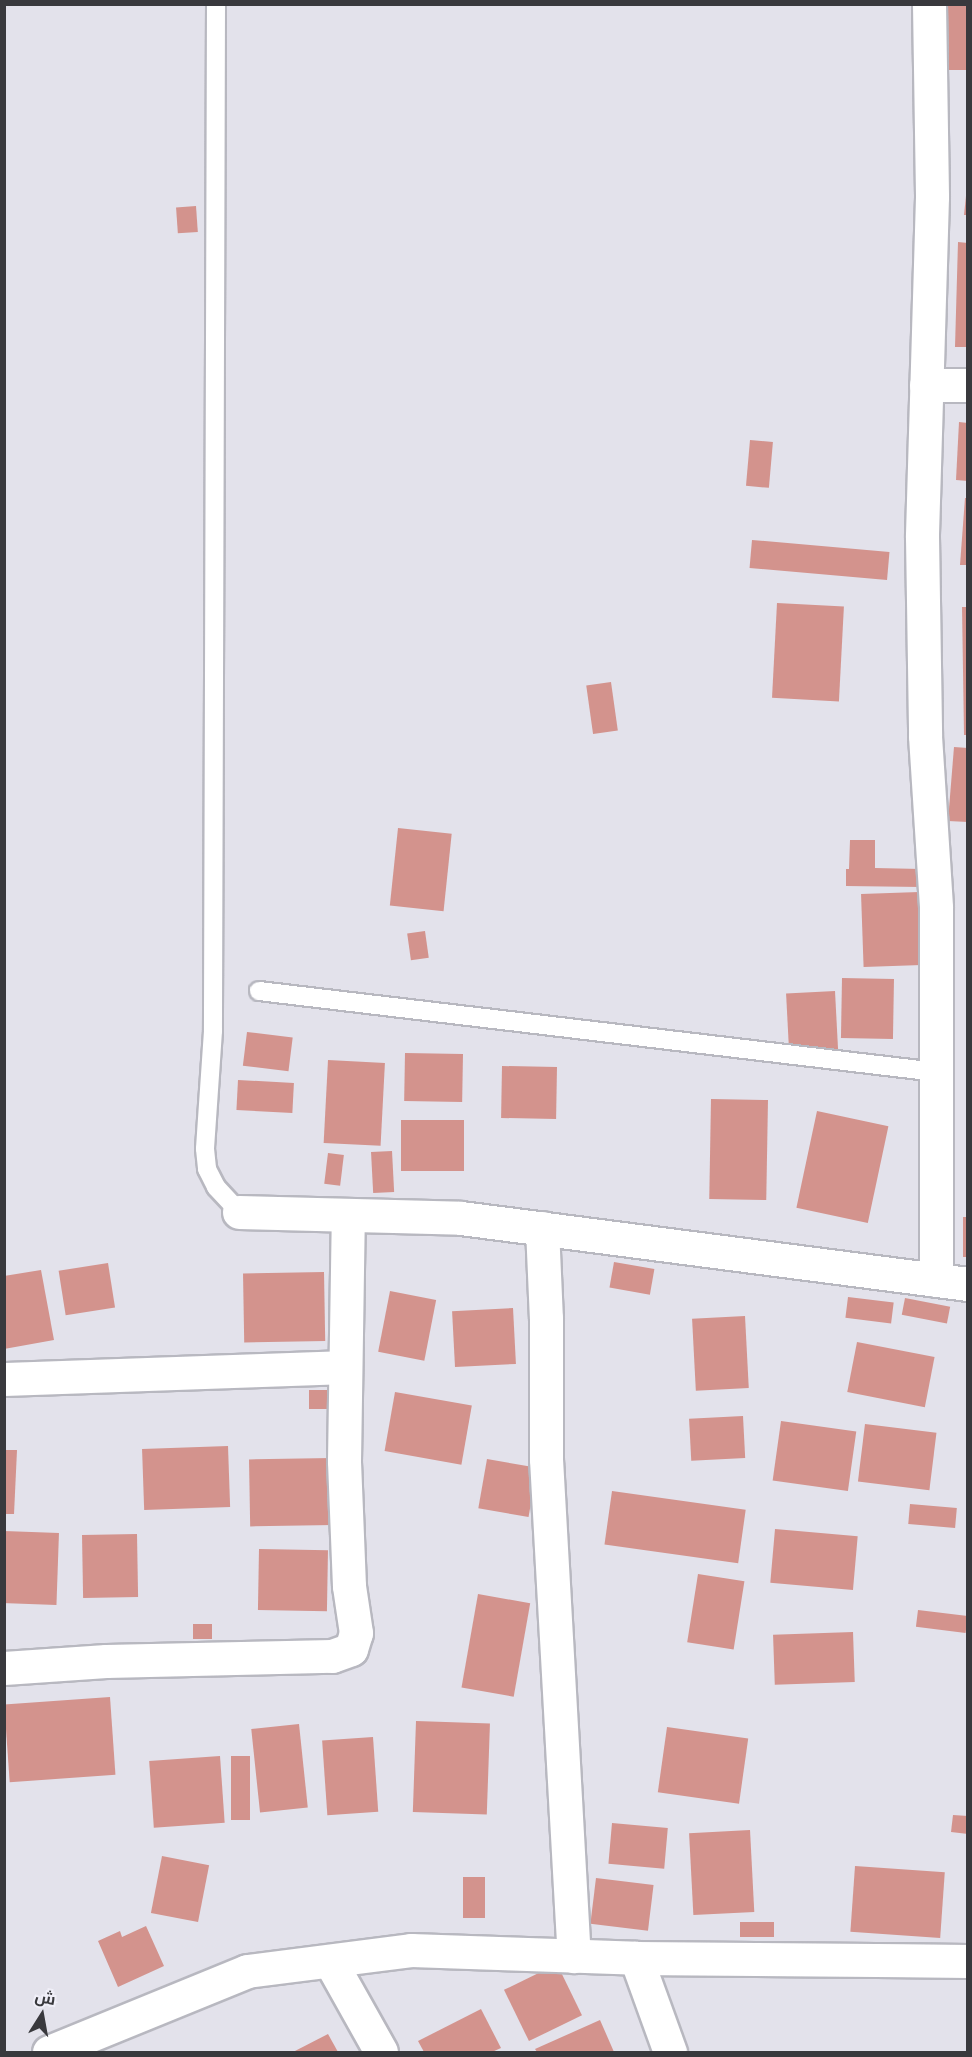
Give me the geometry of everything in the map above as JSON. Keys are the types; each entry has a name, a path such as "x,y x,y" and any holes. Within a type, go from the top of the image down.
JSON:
{"street":[{"path":"239,1212 461,1218 952,1282 936,1072 936,909 925,736 922,549 932,197 930,4"},
{"path":"926,385 968,385"},
{"path":"4,1668 106,1661 333,1656 351,1649 356,1633 349,1586 344,1472 348,1215"},
{"path":"542,1228 546,1318 546,1459 574,1956"},
{"path":"4,1379 345,1367"},
{"path":"49,2052 247,1971 411,1950 636,1958 968,1961"},
{"path":"636,1958 670,2052"},
{"path":"330,1960 381,2052"}],"lane":[{"path":"216,4 213,1031 205,1149 207,1169 216,1187 239,1212"},
{"path":"259,991 936,1072"}],"building":[{"path":"946,4 968,4 968,70 946,70"},
{"path":"966,196 968,196 968,215 964,215"},
{"path":"196,206 198,232 178,233 176,207"},
{"path":"958,242 968,243 968,347 955,347"},
{"path":"959,422 968,423 968,481 956,480"},
{"path":"750,440 773,442 769,488 746,486"},
{"path":"965,498 968,498 968,565 960,565"},
{"path":"752,540 889,552 887,580 750,568"},
{"path":"777,603 844,607 839,701 772,698"},
{"path":"962,607 968,607 968,735 964,735"},
{"path":"611,682 618,731 593,734 586,685"},
{"path":"954,747 968,748 968,822 948,821"},
{"path":"398,828 452,834 444,911 390,906"},
{"path":"850,840 875,840 875,868 921,869 921,887 846,886"},
{"path":"919,892 922,965 864,967 861,894"},
{"path":"425,931 429,958 411,960 407,934"},
{"path":"842,978 894,979 893,1039 841,1038"},
{"path":"835,991 838,1051 789,1053 786,994"},
{"path":"247,1032 293,1038 289,1071 243,1066"},
{"path":"405,1053 463,1054 462,1102 404,1101"},
{"path":"328,1060 385,1063 381,1146 324,1143"},
{"path":"502,1066 557,1067 556,1119 501,1118"},
{"path":"238,1080 294,1083 292,1113 236,1110"},
{"path":"711,1099 768,1100 766,1200 709,1199"},
{"path":"817,1111 888,1126 868,1223 796,1208"},
{"path":"401,1120 464,1120 464,1171 401,1171"},
{"path":"392,1151 394,1192 373,1193 371,1152"},
{"path":"328,1153 344,1155 340,1186 324,1184"},
{"path":"963,1217 968,1217 968,1257 963,1257"},
{"path":"614,1262 654,1269 650,1295 609,1288"},
{"path":"108,1263 115,1307 66,1315 59,1271"},
{"path":"41,1270 54,1340 4,1349 4,1276"},
{"path":"324,1272 325,1341 244,1342 243,1273"},
{"path":"390,1291 436,1300 424,1361 378,1352"},
{"path":"848,1297 894,1303 891,1323 845,1318"},
{"path":"905,1298 950,1307 947,1323 902,1315"},
{"path":"513,1308 516,1364 455,1367 452,1311"},
{"path":"745,1316 749,1388 696,1391 692,1319"},
{"path":"857,1342 935,1357 925,1407 847,1392"},
{"path":"309,1390 333,1390 333,1409 309,1409"},
{"path":"395,1392 472,1406 461,1465 385,1451"},
{"path":"743,1416 745,1458 691,1461 689,1419"},
{"path":"781,1421 856,1432 848,1491 773,1480"},
{"path":"865,1424 936,1433 929,1490 858,1482"},
{"path":"228,1446 230,1507 144,1510 142,1449"},
{"path":"4,1450 17,1450 14,1514 4,1514"},
{"path":"332,1458 333,1525 250,1526 249,1459"},
{"path":"487,1459 537,1468 529,1517 478,1508"},
{"path":"612,1491 746,1510 738,1563 604,1544"},
{"path":"910,1504 957,1508 955,1528 908,1524"},
{"path":"775,1529 858,1536 853,1590 770,1583"},
{"path":"4,1531 59,1533 56,1605 4,1603"},
{"path":"137,1534 138,1597 83,1598 82,1535"},
{"path":"259,1549 328,1550 327,1611 258,1610"},
{"path":"698,1574 744,1581 734,1650 687,1642"},
{"path":"478,1594 530,1603 514,1697 462,1688"},
{"path":"918,1610 968,1616 966,1633 916,1627"},
{"path":"193,1624 212,1624 212,1639 193,1639"},
{"path":"853,1632 855,1682 775,1685 773,1635"},
{"path":"110,1697 115,1775 10,1782 4,1704"},
{"path":"416,1721 490,1724 487,1815 413,1812"},
{"path":"299,1724 308,1808 260,1813 251,1729"},
{"path":"667,1727 748,1738 739,1804 658,1792"},
{"path":"373,1737 378,1812 327,1815 322,1741"},
{"path":"220,1756 225,1823 154,1828 149,1761"},
{"path":"231,1756 250,1756 250,1820 231,1820"},
{"path":"953,1815 968,1816 968,1834 951,1832"},
{"path":"612,1823 668,1828 664,1869 608,1864"},
{"path":"750,1830 754,1912 693,1915 689,1833"},
{"path":"162,1856 209,1865 198,1922 151,1913"},
{"path":"855,1866 945,1872 940,1938 850,1932"},
{"path":"463,1877 485,1877 485,1918 463,1918"},
{"path":"596,1878 654,1885 648,1931 590,1924"},
{"path":"740,1922 774,1922 774,1937 740,1937"},
{"path":"146,1926 164,1966 118,1987 98,1941 120,1931 122,1937"},
{"path":"557,1964 582,2015 529,2041 504,1990"},
{"path":"481,2009 501,2048 492,2052 424,2052 418,2041"},
{"path":"600,2020 614,2052 537,2052 535,2049"},
{"path":"328,2034 338,2052 293,2052"}]}
